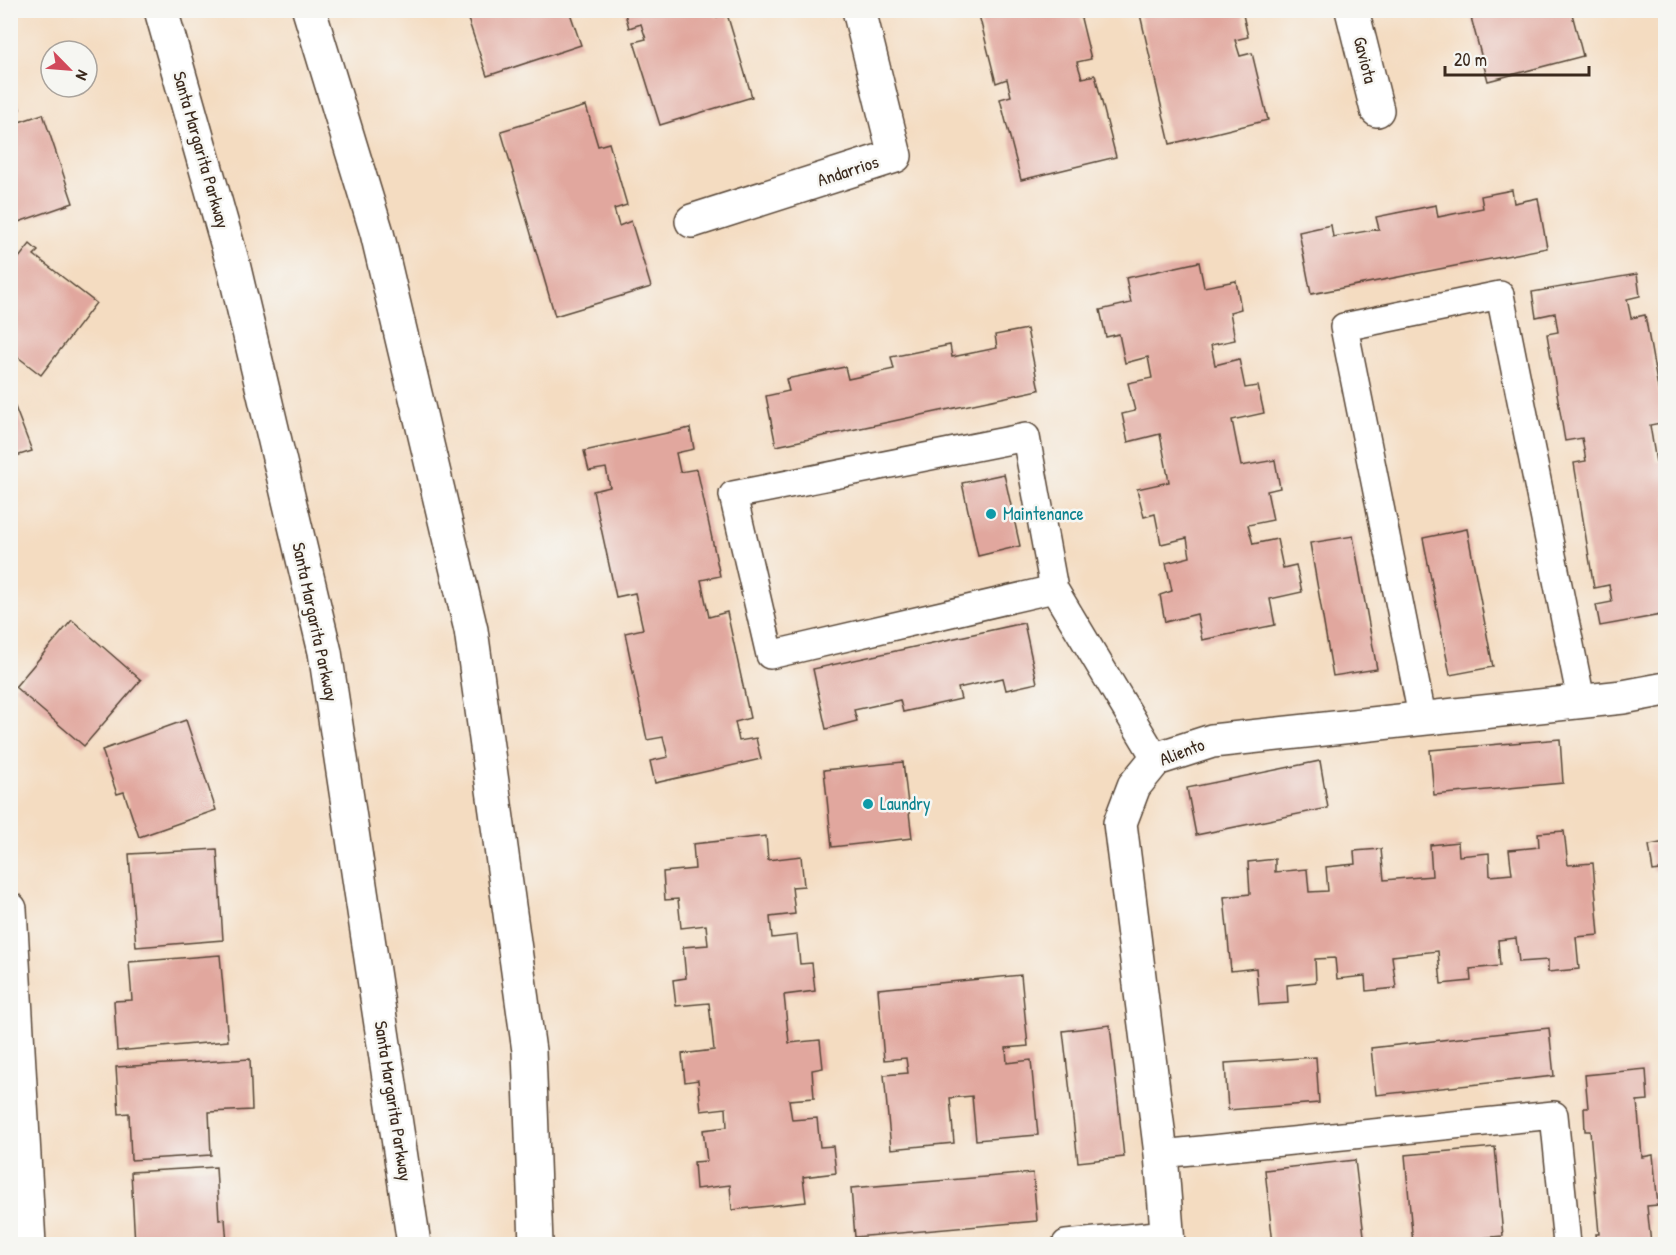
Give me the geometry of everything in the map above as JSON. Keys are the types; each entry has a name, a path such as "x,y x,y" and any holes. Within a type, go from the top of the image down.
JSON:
{"main road":[{"name":"Santa Margarita Parkway","path":"161,10 233,264 325,651 414,1245"},
{"path":"309,10 377,233 471,630 529,1051 536,1245"},
{"name":"Andarrios","path":"692,220 895,156 859,10"},
{"name":"Gaviota","path":"1353,10 1377,110"},
{"name":"Aliento","path":"1168,1239 1161,1154 1120,823 1134,786 1156,759 1212,741 1422,716 1623,697 1665,689"},
{"path":"10,909 29,1245"}],"lane":[{"path":"1422,716 1344,327 1500,295 1581,700"},
{"path":"1054,589 770,655 733,495 1026,437 1054,589 1156,759"},
{"path":"1161,1154 1554,1115 1567,1245"},
{"path":"1066,1245 1168,1239"}],"building":[{"path":"465,10 569,10 581,45 487,76"},
{"path":"624,10 714,10 716,17 727,14 752,97 660,125 634,42 646,39 641,24 629,28"},
{"path":"996,10 1079,10 1091,59 1077,62 1082,78 1095,75 1116,157 1021,180 1000,99 1011,96 1007,79 996,83 979,15"},
{"path":"1139,10 1242,10 1248,37 1235,40 1240,56 1252,53 1268,120 1170,144"},
{"path":"1469,10 1571,10 1583,56 1488,81"},
{"path":"10,83 20,109 10,112"},
{"path":"586,106 598,146 609,143 627,205 614,209 619,226 631,221 651,287 555,316 501,131"},
{"path":"43,114 73,203 10,225 10,125"},
{"path":"1512,190 1514,203 1538,198 1547,248 1311,294 1299,232 1331,225 1333,237 1379,229 1376,217 1436,205 1438,217 1483,208 1481,196"},
{"path":"30,244 38,251 34,255 96,303 41,375 10,351 10,269"},
{"path":"1199,262 1204,287 1236,281 1241,309 1230,312 1235,340 1211,345 1215,365 1239,359 1245,388 1258,386 1264,413 1232,420 1241,466 1275,460 1280,488 1267,491 1273,520 1248,525 1253,544 1277,539 1283,568 1296,565 1302,592 1270,599 1275,625 1202,640 1197,614 1165,622 1160,595 1172,591 1166,563 1190,557 1187,538 1161,544 1155,514 1144,517 1137,489 1169,482 1160,434 1128,442 1122,414 1135,411 1128,383 1152,378 1148,357 1125,363 1119,334 1106,337 1100,310 1131,303 1126,278"},
{"path":"1637,274 1640,296 1627,299 1631,318 1645,315 1660,399 1666,398 1666,422 1650,425 1656,462 1666,460 1666,614 1600,626 1596,605 1612,602 1609,585 1594,588 1574,463 1586,461 1582,438 1565,441 1547,334 1558,332 1555,313 1536,317 1532,292"},
{"path":"1027,329 1039,390 776,446 766,396 789,391 786,379 845,367 848,379 894,369 891,357 950,345 952,357 997,348 995,335"},
{"path":"10,394 32,451 10,458"},
{"path":"690,428 694,449 676,453 680,472 697,469 720,576 701,580 709,617 727,612 750,718 735,722 739,741 756,738 761,759 655,783 650,761 668,757 663,737 647,740 625,633 643,629 635,593 616,597 593,491 610,487 606,468 589,471 584,451"},
{"name":"Maintenance","path":"1004,474 1020,546 978,556 962,483"},
{"path":"1467,529 1493,667 1450,675 1423,538"},
{"path":"1353,536 1377,669 1333,676 1310,543"},
{"path":"72,620 141,680 84,746 15,687"},
{"path":"1024,623 1037,683 1006,690 1003,678 958,688 961,699 903,712 900,700 854,710 857,721 826,729 813,669"},
{"path":"186,720 216,810 139,837 124,792 117,794 102,750"},
{"path":"1560,739 1563,783 1434,795 1430,750"},
{"path":"1320,761 1328,808 1196,835 1187,788"},
{"name":"Laundry","path":"903,762 912,838 832,847 824,770"},
{"path":"1564,831 1568,865 1593,863 1599,935 1576,937 1579,969 1548,972 1548,960 1519,962 1516,938 1498,940 1500,966 1470,969 1471,981 1441,984 1438,951 1392,956 1396,988 1366,991 1365,976 1337,979 1335,958 1315,959 1316,982 1287,985 1288,1003 1259,1005 1256,968 1231,971 1224,897 1250,894 1248,862 1275,859 1275,872 1307,869 1309,892 1328,891 1326,867 1355,864 1354,851 1381,849 1384,880 1432,876 1430,845 1458,842 1459,856 1489,853 1490,876 1512,874 1509,850 1539,847 1538,833"},
{"path":"766,836 768,860 801,856 804,886 792,887 795,914 770,917 772,938 797,935 800,964 812,963 815,991 784,995 789,1043 820,1040 823,1068 812,1070 814,1098 789,1100 792,1120 817,1118 820,1147 833,1146 836,1173 803,1177 806,1202 732,1210 730,1185 696,1189 694,1162 707,1161 703,1130 727,1127 726,1108 701,1111 698,1080 685,1082 682,1054 714,1050 709,1003 676,1006 673,980 686,978 683,947 708,945 706,925 681,928 678,899 665,900 663,872 695,869 693,844"},
{"path":"1666,842 1666,869 1653,871 1649,845"},
{"path":"217,849 223,940 136,947 129,854"},
{"path":"220,955 228,1041 117,1051 114,1001 132,1000 129,962"},
{"path":"1021,975 1028,1046 1006,1048 1007,1063 1031,1060 1038,1135 976,1140 972,1096 950,1098 954,1143 891,1149 884,1075 908,1073 906,1058 884,1060 878,989"},
{"path":"1110,1025 1124,1157 1078,1162 1063,1031"},
{"path":"1549,1028 1554,1076 1376,1095 1371,1048"},
{"path":"1316,1057 1319,1103 1228,1110 1225,1063"},
{"path":"250,1059 252,1110 209,1112 211,1155 131,1160 129,1113 119,1114 116,1067"},
{"path":"1646,1069 1648,1100 1637,1101 1642,1157 1653,1155 1658,1205 1647,1206 1651,1244 1597,1244 1596,1234 1599,1234 1590,1131 1585,1131 1584,1108 1588,1108 1585,1075"},
{"path":"1495,1147 1503,1236 1413,1244 1405,1155"},
{"path":"1355,1160 1365,1244 1273,1244 1265,1170"},
{"path":"216,1167 219,1220 225,1219 227,1244 135,1244 131,1172"},
{"path":"1033,1173 1037,1221 855,1237 851,1188"}],"place":[{"name":"Maintenance","path":"991,514"},
{"name":"Laundry","path":"868,804"}]}
